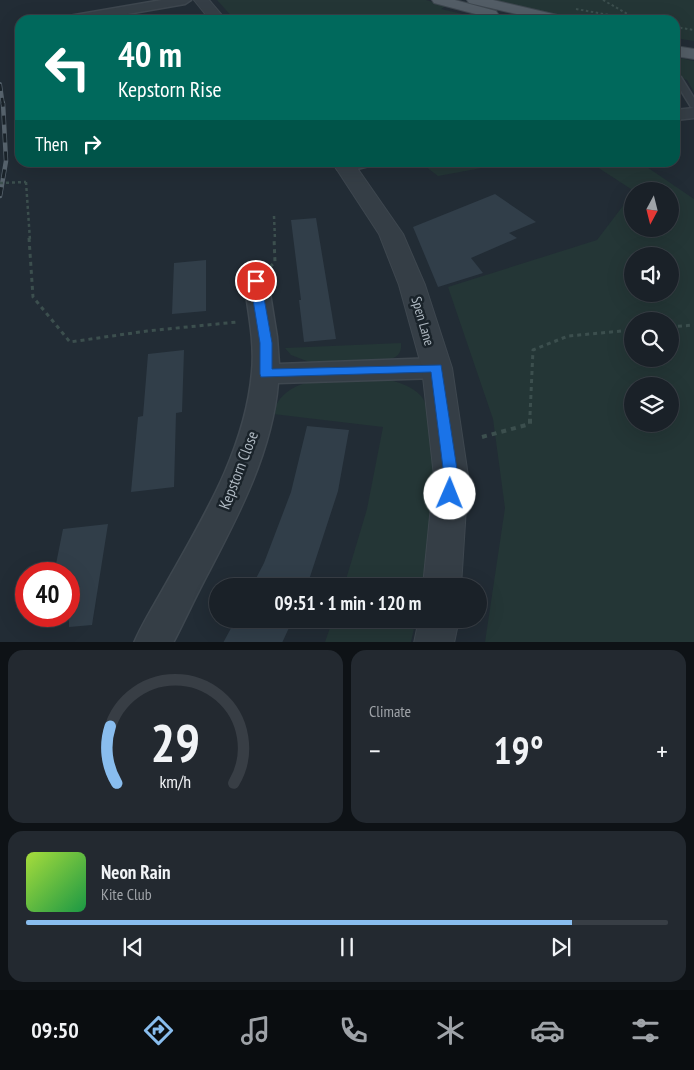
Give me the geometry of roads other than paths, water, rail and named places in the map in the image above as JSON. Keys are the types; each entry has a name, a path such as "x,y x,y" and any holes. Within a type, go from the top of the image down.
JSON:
{"main road":[{"path":"439,0 498,15"},
{"path":"474,0 539,15"},
{"path":"680,42 694,44"},
{"path":"680,52 694,54"}],"street":[{"path":"98,15 185,0"},
{"path":"201,0 214,15"},
{"path":"680,114 694,113"},
{"name":"Spen Lane","path":"351,167 391,234 412,285 436,368 451,476 443,578"},
{"name":"Kepstorn Close","path":"152,642 208,540 232,491 251,443 260,409 266,374 266,343 256,281"},
{"path":"266,374 436,368"},
{"path":"434,642 437,628"}],"lane":[{"path":"680,82 694,105"}],"railway":[{"path":"0,84 3,105"},
{"path":"0,196 6,161 3,103"}]}
